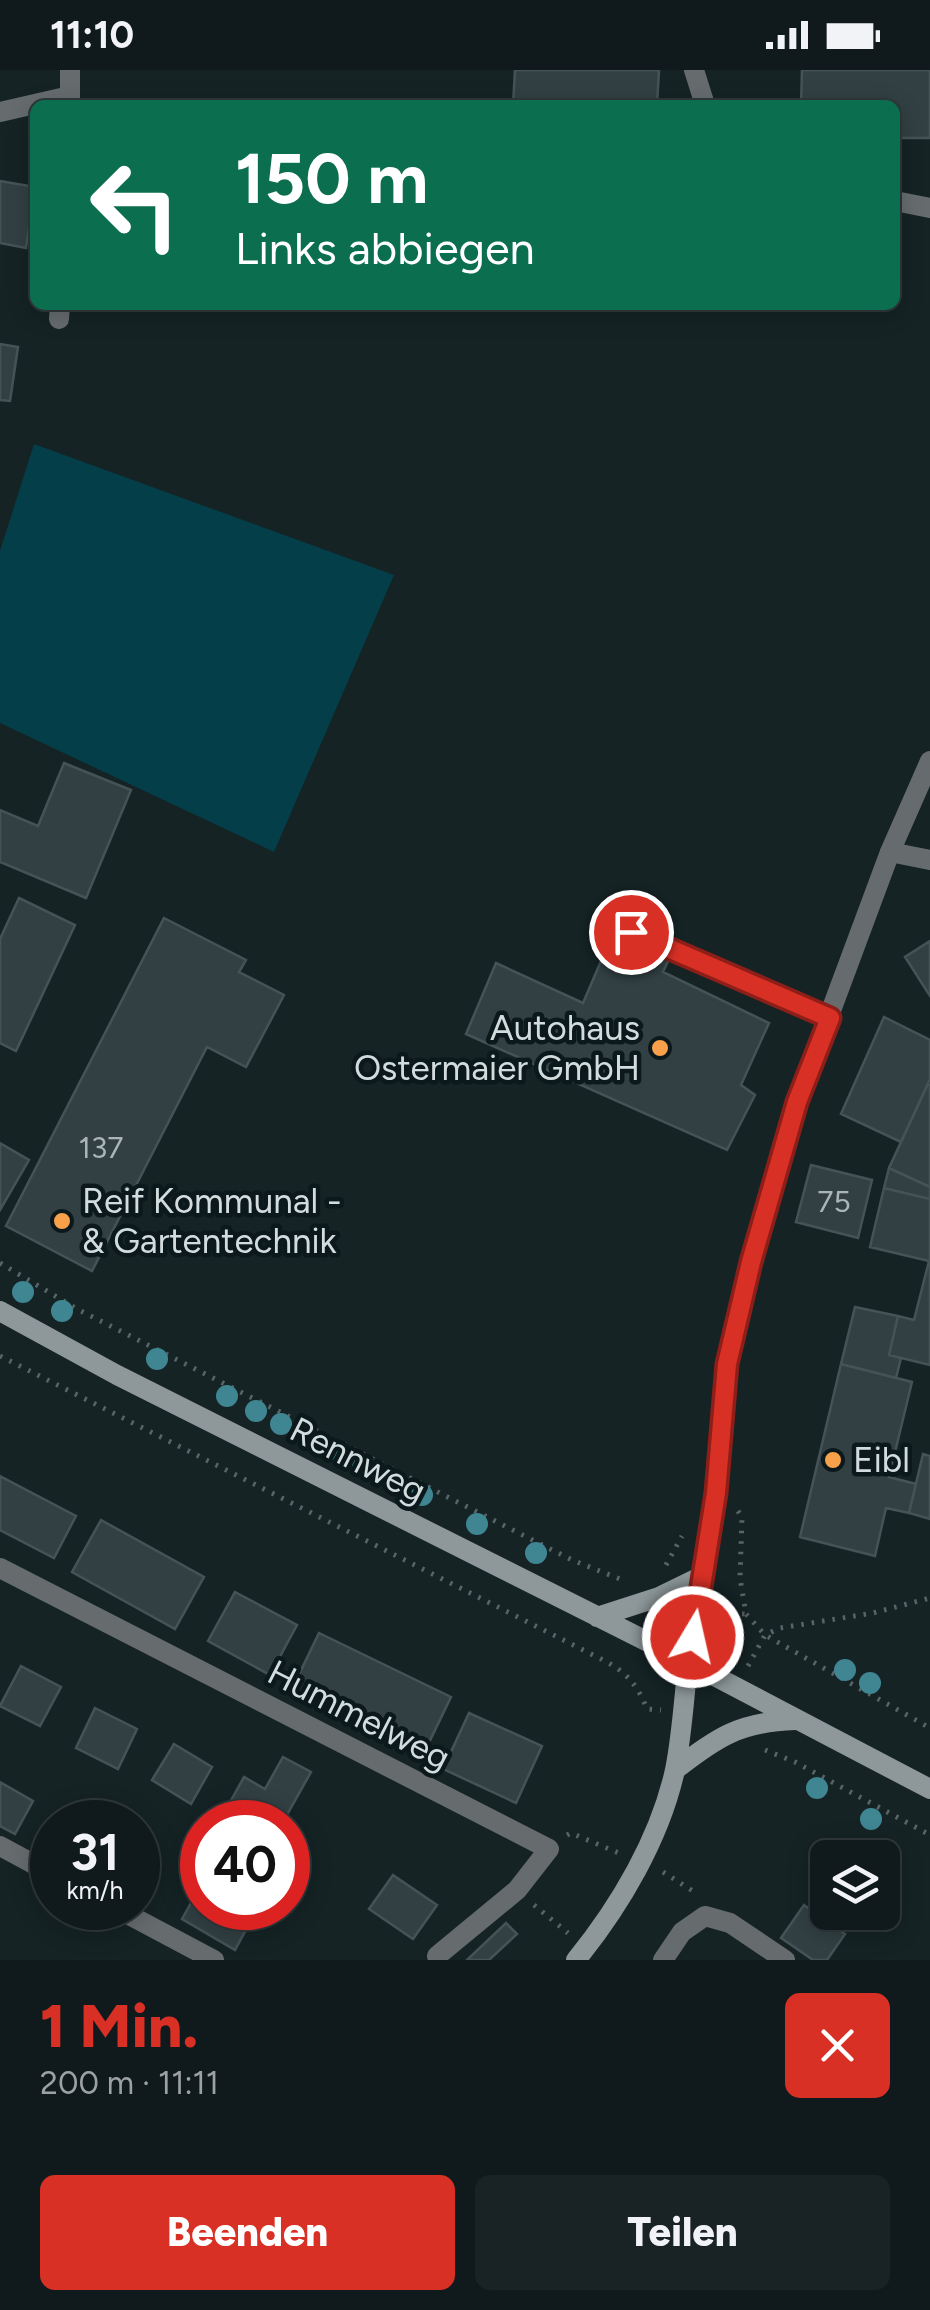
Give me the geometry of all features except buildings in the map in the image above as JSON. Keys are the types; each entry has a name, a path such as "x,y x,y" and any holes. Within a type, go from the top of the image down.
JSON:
{"main road":[{"name":"Rennweg","path":"0,1311 117,1375 598,1616 930,1789"},
{"path":"598,1616 658,1597 702,1576"},
{"path":"581,1954 640,1863 663,1812 675,1770 688,1662"},
{"path":"675,1770 718,1736 737,1728 797,1720"}],"street":[{"path":"70,70 70,100"},
{"path":"694,70 703,100"},
{"path":"0,112 30,107"},
{"path":"900,203 930,208"},
{"path":"688,1662 717,1483 727,1364 751,1262 797,1102 890,852 930,761"},
{"path":"890,852 930,860"},
{"name":"Hummelweg","path":"0,1568 549,1849"},
{"path":"0,1846 30,1862"},
{"path":"437,1956 516,1890 549,1849"},
{"path":"663,1960 682,1932 705,1916 730,1923 784,1960"},
{"path":"157,1930 214,1960"}],"lane":[{"path":"631,932 830,1018"}],"path":[{"path":"0,1263 76,1309 572,1560 618,1581 636,1581"},
{"path":"0,1356 609,1663 626,1674 647,1709"},
{"path":"717,1483 742,1517 740,1578 746,1614 765,1636 930,1728"},
{"path":"765,1636 780,1628 873,1613 930,1598"},
{"path":"755,1748 795,1762 930,1835"},
{"path":"549,1849 571,1833 676,1878 696,1893 705,1916"},
{"path":"516,1890 581,1954"}],"shaded area":[{"path":"34,444 394,575 274,852 0,723 0,551"}],"place":[{"name":"Autohaus Ostermaier GmbH","path":"660,1048"},
{"name":"Reif Kommunal - & Gartentechnik","path":"62,1221"},
{"name":"Eibl","path":"833,1460"}],"route":[{"path":"631,932 830,1018 797,1102 751,1262 727,1364 716,1493 693,1637"}]}
